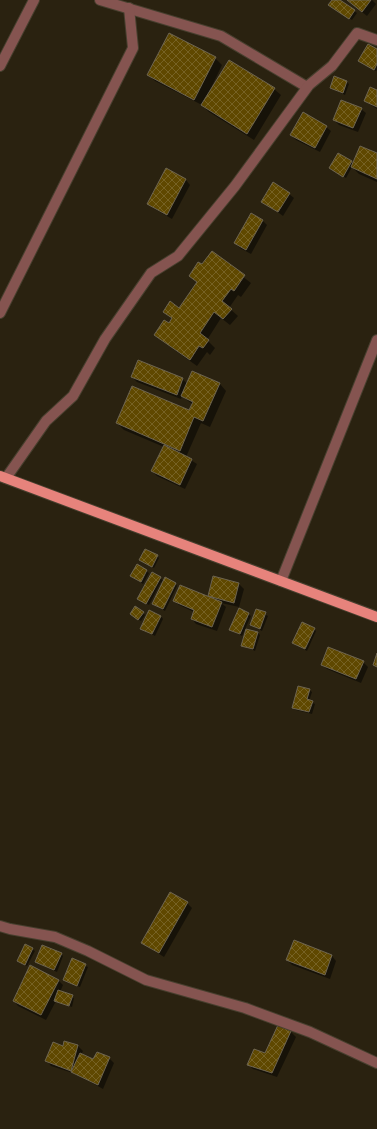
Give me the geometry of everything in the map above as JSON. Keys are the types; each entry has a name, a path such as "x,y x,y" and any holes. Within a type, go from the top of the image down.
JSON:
{"main road":[{"path":"3,477 377,617"}],"street":[{"path":"0,66 34,0"},
{"path":"100,0 221,36 307,88"},
{"path":"0,313 133,48 129,8"},
{"path":"3,477 46,421 72,396 104,338 151,273 178,256 235,186 307,88 332,66 357,33 377,40"},
{"path":"281,581 377,340"},
{"path":"0,926 55,937 88,951 146,980 245,1008 310,1032 377,1064"}],"building":[{"path":"332,0 340,0 355,10 349,19 328,5"},
{"path":"347,0 371,0 362,12"},
{"path":"169,33 216,57 194,100 147,75"},
{"path":"368,44 377,49 377,64 374,70 358,61"},
{"path":"229,60 275,88 247,134 201,105"},
{"path":"334,76 347,81 343,93 330,88"},
{"path":"370,87 377,90 377,107 364,101"},
{"path":"341,100 362,108 353,128 333,120"},
{"path":"303,112 327,126 315,148 290,135"},
{"path":"360,146 377,153 377,179 351,167"},
{"path":"338,153 352,161 343,177 329,168"},
{"path":"166,168 186,179 167,215 147,204"},
{"path":"273,182 290,193 278,212 261,202"},
{"path":"251,213 263,220 246,250 234,243"},
{"path":"212,251 245,275 234,291 231,289 222,301 232,309 223,319 214,312 200,333 209,340 203,348 199,346 190,360 154,335 164,320 169,323 172,318 163,312 170,301 179,308 197,282 189,276 198,262 202,264"},
{"path":"138,360 183,378 177,395 131,377"},
{"path":"192,371 220,383 203,421 194,417 180,451 116,423 132,386 189,410 193,402 181,396"},
{"path":"164,445 192,459 180,485 151,471"},
{"path":"145,549 158,555 152,567 139,560"},
{"path":"137,564 147,570 141,582 130,576"},
{"path":"152,572 161,577 146,604 137,599"},
{"path":"213,576 239,583 234,603 208,596"},
{"path":"165,577 176,583 163,609 152,604"},
{"path":"180,585 222,602 212,627 191,619 194,610 173,601"},
{"path":"135,606 144,612 138,620 130,614"},
{"path":"239,608 249,613 240,634 229,630"},
{"path":"256,609 266,612 260,629 250,625"},
{"path":"149,610 161,616 152,634 140,629"},
{"path":"302,622 315,628 305,649 292,643"},
{"path":"246,629 258,632 253,649 241,646"},
{"path":"328,647 364,661 356,679 321,665"},
{"path":"377,653 377,667 373,665"},
{"path":"298,686 310,689 307,699 313,701 309,712 292,708"},
{"path":"170,892 188,902 159,953 141,943"},
{"path":"294,940 332,955 325,975 286,960"},
{"path":"25,944 33,948 25,965 17,961"},
{"path":"42,945 62,953 54,970 35,962"},
{"path":"72,958 86,964 77,986 63,980"},
{"path":"30,965 59,980 41,1015 13,1001"},
{"path":"58,990 73,995 69,1006 54,1001"},
{"path":"278,1025 291,1031 272,1073 247,1065 254,1049 265,1053"},
{"path":"64,1041 78,1045 71,1071 45,1061 53,1042 63,1046"},
{"path":"97,1052 110,1057 98,1085 71,1072 80,1053 93,1059"}]}
